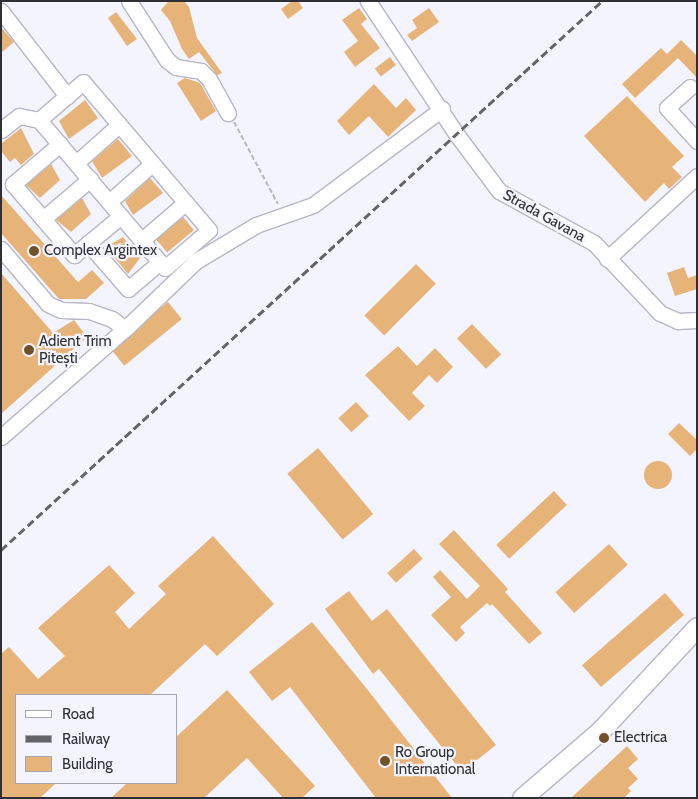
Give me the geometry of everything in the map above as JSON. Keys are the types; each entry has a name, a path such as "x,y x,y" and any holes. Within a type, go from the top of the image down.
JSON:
{"main road":[{"path":"522,798 600,731 697,627"}],"street":[{"path":"129,1 167,60 176,67 201,71 209,79 228,112"},
{"name":"Strada Gavana","path":"368,1 499,191 594,243 607,259 660,313 678,321 697,320"},
{"path":"1,11 67,96"},
{"path":"1,130 19,116 39,120 165,268 209,230 83,82 39,120"},
{"path":"690,87 667,108 697,141"},
{"path":"1,437 125,329 196,261 239,234 313,205 442,110"},
{"path":"76,162 119,125"},
{"path":"60,144 13,184 74,256 121,216"},
{"path":"109,202 152,164"},
{"path":"607,259 697,176"},
{"path":"44,219 90,180"},
{"path":"142,240 185,203"},
{"path":"88,243 128,289 160,262"},
{"path":"1,249 48,304 61,310 89,311 112,319 125,329"}],"path":[{"path":"228,112 284,217"}],"building":[{"path":"169,1 184,1 189,7 197,38 222,73 217,75 199,52 189,59 182,49 170,21 161,10"},
{"path":"292,1 298,1 303,8 288,19 281,9"},
{"path":"359,8 367,19 361,24 380,48 355,67 344,52 358,41 342,20"},
{"path":"429,8 439,22 412,41 407,35 417,28 412,20"},
{"path":"116,12 137,39 127,46 108,18"},
{"path":"1,27 14,42 1,53"},
{"path":"681,40 697,56 697,78 678,58 635,98 622,84 661,48 667,54"},
{"path":"390,57 396,65 381,76 375,68"},
{"path":"185,78 200,83 216,111 201,121 177,83"},
{"path":"374,84 396,108 406,98 416,110 388,137 369,116 349,135 337,121"},
{"path":"627,96 684,156 672,167 682,177 669,189 664,183 645,202 584,136"},
{"path":"85,100 98,118 69,139 59,121"},
{"path":"21,128 34,154 21,165 15,158 10,162 1,151 1,144"},
{"path":"118,139 132,156 102,178 92,161"},
{"path":"51,164 60,180 40,198 26,185"},
{"path":"150,178 163,193 133,215 125,201"},
{"name":"Complex Argintex","path":"1,195 78,282 92,270 104,283 86,299 59,299 1,233"},
{"path":"82,198 91,214 71,232 56,220"},
{"path":"183,217 194,230 167,253 156,239"},
{"path":"123,237 140,258 128,274 106,247"},
{"path":"416,264 436,284 384,335 364,316"},
{"path":"684,267 688,278 697,275 697,289 675,296 667,273"},
{"name":"Adient Trim Pitești","path":"1,273 53,333 74,320 87,337 1,414"},
{"path":"168,302 182,319 124,366 110,349"},
{"path":"472,324 501,354 486,369 457,339"},
{"path":"398,346 417,366 435,348 453,367 437,383 429,375 412,393 425,406 409,421 365,375"},
{"path":"356,402 369,416 351,432 338,418"},
{"path":"679,423 697,440 697,449 690,456 668,434"},
{"path":"318,448 373,514 343,540 287,474"},
{"path":"658,461 668,465 672,475 668,485 658,489 648,485 644,475 648,465"},
{"path":"554,491 567,505 509,559 496,545"},
{"path":"454,530 508,589 505,592 542,633 529,644 492,604 490,606 487,603 460,627 465,633 456,642 431,615 451,597 433,577 440,570 467,599 480,586 439,544"},
{"path":"213,536 274,604 217,656 205,644 151,694 15,694 15,784 55,784 40,798 1,798 1,654 9,647 38,679 65,656 38,628 109,565 135,593 115,612 129,629 166,594 158,586"},
{"path":"609,544 628,565 574,613 555,592"},
{"path":"414,549 423,559 396,583 387,573"},
{"path":"349,591 372,621 387,609 496,745 462,772 379,669 373,674 325,609"},
{"path":"665,593 684,615 601,687 582,665"},
{"path":"312,622 452,798 376,798 290,687 272,701 249,672"},
{"path":"227,690 315,786 302,798 283,798 247,758 204,798 111,798 126,784 178,784 178,735"},
{"path":"627,746 638,759 628,768 638,779 628,788 631,791 624,798 571,798"}],"railway":[{"path":"1,550 602,1"}],"place":[{"name":"Complex Argintex","path":"34,251"},
{"name":"Adient Trim Pitești","path":"29,350"},
{"name":"Electrica","path":"604,738"},
{"name":"Ro Group International","path":"385,761"}]}
